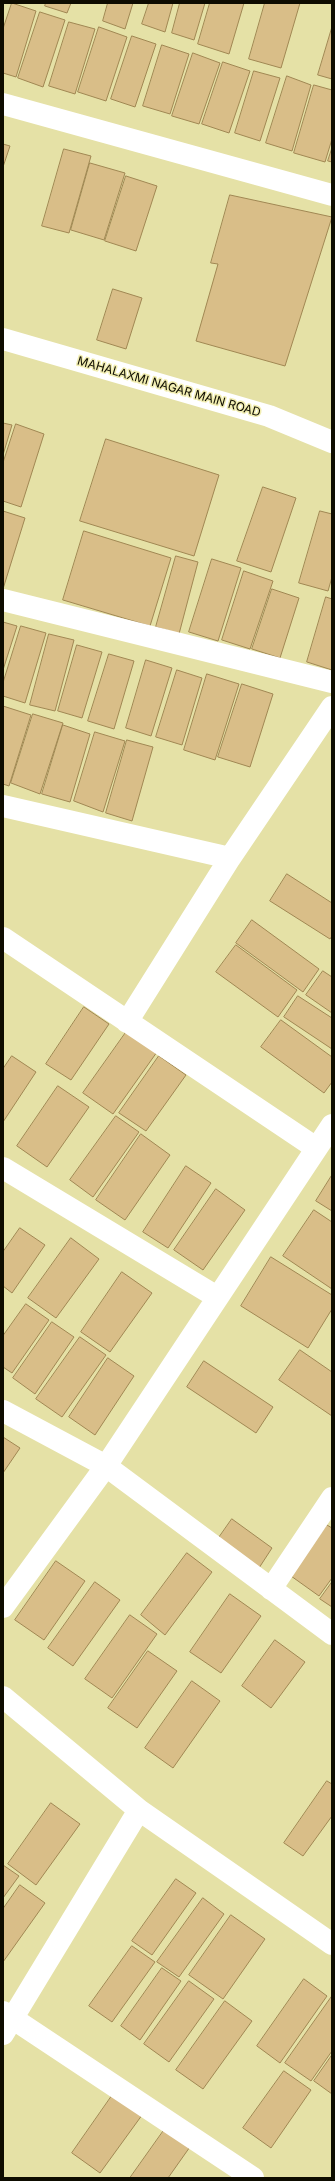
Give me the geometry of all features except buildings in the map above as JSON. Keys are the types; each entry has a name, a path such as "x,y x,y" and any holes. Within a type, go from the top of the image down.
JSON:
{"street":[{"path":"3,104 332,195"},
{"name":"MAHALAXMI NAGAR MAIN ROAD","path":"3,339 269,416 332,442"},
{"path":"3,600 332,682"},
{"path":"127,1022 230,858 332,707"},
{"path":"3,806 230,858"},
{"path":"3,938 316,1148"},
{"path":"3,1607 106,1466 332,1125"},
{"path":"3,1168 217,1297"},
{"path":"3,1411 106,1466 332,1634"},
{"path":"271,1589 332,1498"},
{"path":"3,1697 139,1810 332,1944"},
{"path":"139,1810 6,2021 253,2178"}]}
